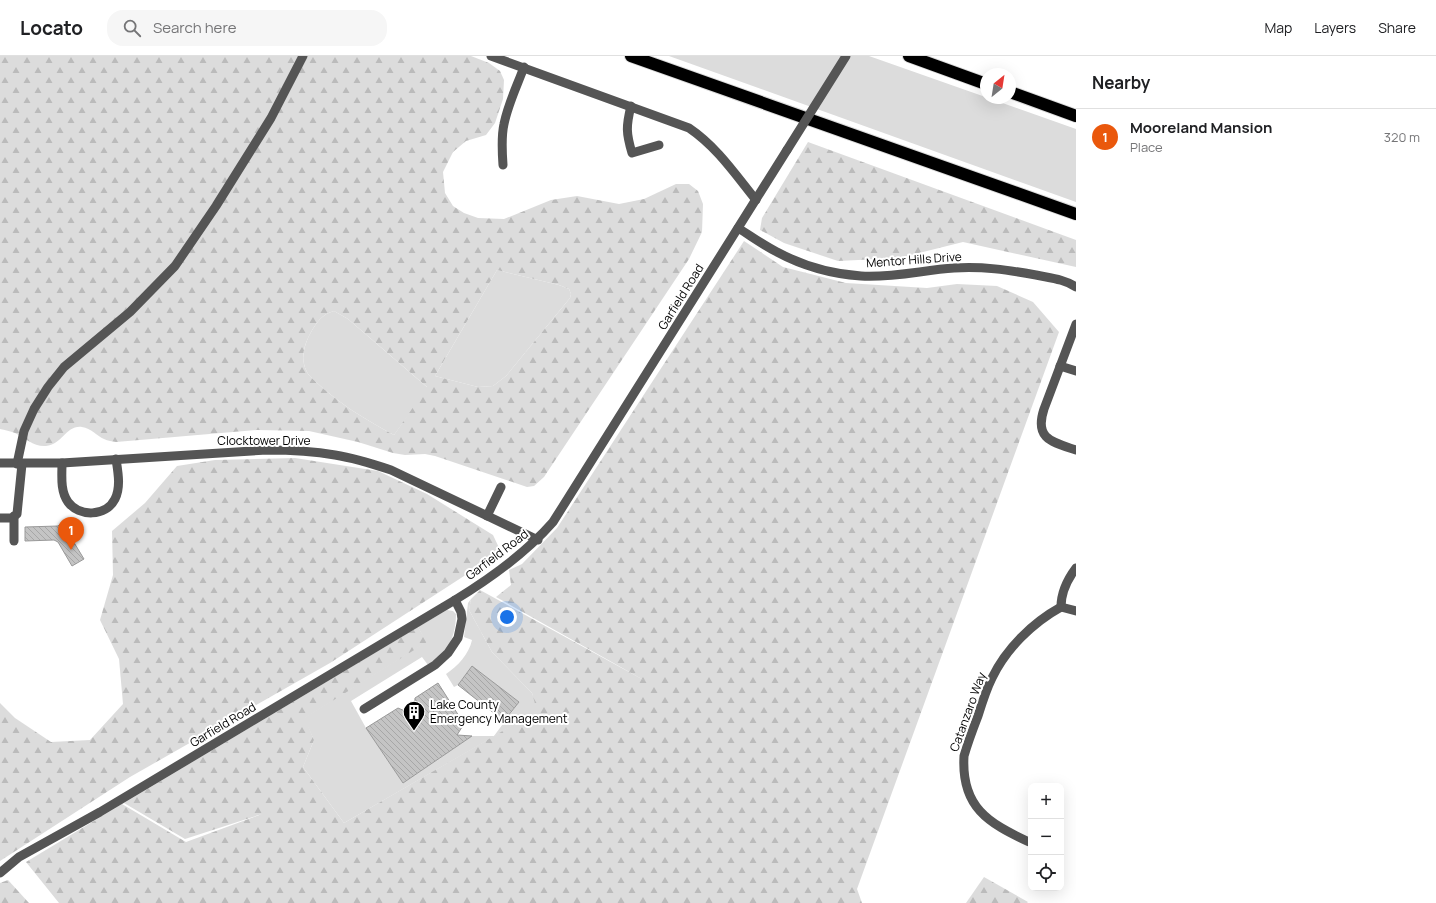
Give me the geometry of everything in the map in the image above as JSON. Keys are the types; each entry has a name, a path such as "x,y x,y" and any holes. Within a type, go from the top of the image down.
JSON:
{"highway":[{"path":"632,56 1076,214"},
{"path":"909,56 980,82"},
{"path":"1016,94 1076,116"}],"street":[{"path":"0,518 12,518 17,514 19,464 24,431 34,409 64,368 130,312 174,266 216,206 267,125 303,56"},
{"path":"491,56 690,128 718,152 756,200"},
{"name":"Garfield Road","path":"0,873 19,857 100,812 455,600 502,568 538,540 557,516 846,56"},
{"path":"503,165 502,141 504,123 524,67"},
{"path":"631,106 627,122 627,134 632,153 659,145"},
{"name":"Mentor Hills Drive","path":"738,228 788,258 832,272 862,276 888,276 954,268 990,268 1063,280 1076,287"},
{"path":"1076,324 1042,416 1041,426 1046,437 1050,441 1076,450"},
{"path":"1060,366 1076,371"},
{"name":"Clocktower Drive","path":"0,463 19,464 116,460 267,450 298,450 335,455 391,470 415,480 538,540"},
{"path":"62,462 62,489 67,501 75,509 95,513 102,512 115,500 119,486 116,460"},
{"path":"488,516 501,487"},
{"path":"14,516 14,541"},
{"path":"1076,568 1063,590 1061,607 1076,610"},
{"path":"364,709 435,665 448,653 458,638 462,619 461,612 455,600"},
{"name":"Catanzaro Way","path":"1028,842 993,824 980,812 970,796 967,787 963,766 964,756 989,684 999,666 1032,626 1061,607"}],"green space":[{"path":"0,56 471,56 489,63 500,71 504,80 503,99 495,123 486,135 466,141 453,152 443,172 445,193 453,206 464,213 478,218 504,219 551,200 577,196 619,204 644,199 676,184 689,184 698,191 703,204 702,232 689,259 544,477 534,486 527,487 435,456 425,454 405,455 393,453 358,442 309,431 257,430 116,442 108,441 91,430 77,427 72,429 51,445 42,446 34,444 15,433 0,429","holes":["497,270 559,285 569,289 571,294 570,298 506,376 493,386 478,387 435,376","334,311 348,319 427,387 394,435 343,404 310,376 305,367 303,358 308,338 320,320 326,314"]},
{"path":"669,56 869,56 980,95 980,104 1005,104 1076,129 1076,202"},
{"path":"808,142 1076,240 1076,267 963,242 899,258 838,261 784,243 760,230 762,218"},
{"path":"744,241 783,267 846,283 927,288 957,284 997,286 1033,302 1059,332 857,889 862,903 59,903 26,862 122,804 186,842 262,814 185,839 124,803 418,627 427,642 305,718 314,740 303,767 344,823 537,711 532,693 492,652 469,610 471,599 480,590 649,683 496,597 511,585 509,570 522,564 557,528"},
{"path":"497,270 559,285 569,289 571,294 570,298 506,376 493,386 478,387 435,376"},
{"path":"334,311 348,319 428,388 394,435 343,404 310,376 305,367 303,358 308,338 320,320 326,314"},
{"path":"295,458 378,471 427,494 493,535 501,552 330,663 130,777 0,861 0,703 15,718 51,742 90,740 123,704 119,659 100,620 113,575 112,531 145,503 177,466 215,460"},
{"path":"471,599 469,610 492,652 532,693 538,711 344,823 303,767 314,740 304,718 426,642 418,627 447,610 453,611 456,614 455,628 452,638 448,647 439,657 428,665 422,657 351,701 366,728 403,783 472,736 494,736 519,702 472,666 458,685 454,687 446,674 462,659 471,645 472,640 464,637 468,603"},
{"path":"984,877 1028,902 966,903"},
{"path":"8,880 29,903 0,903 0,883"}],"building":[{"path":"60,524 69,528 67,531 84,559 72,566 58,542 54,540 25,541 25,527 58,526"},
{"path":"472,666 519,702 504,721 458,685"},
{"name":"Lake County Emergency Management","path":"438,683 464,724 457,735 472,736 403,783 366,728 398,708 414,715 415,698"}],"place":[{"name":"Mooreland Mansion","path":"71,550"},
{"name":"Lake County Emergency Management","path":"414,732"}]}
